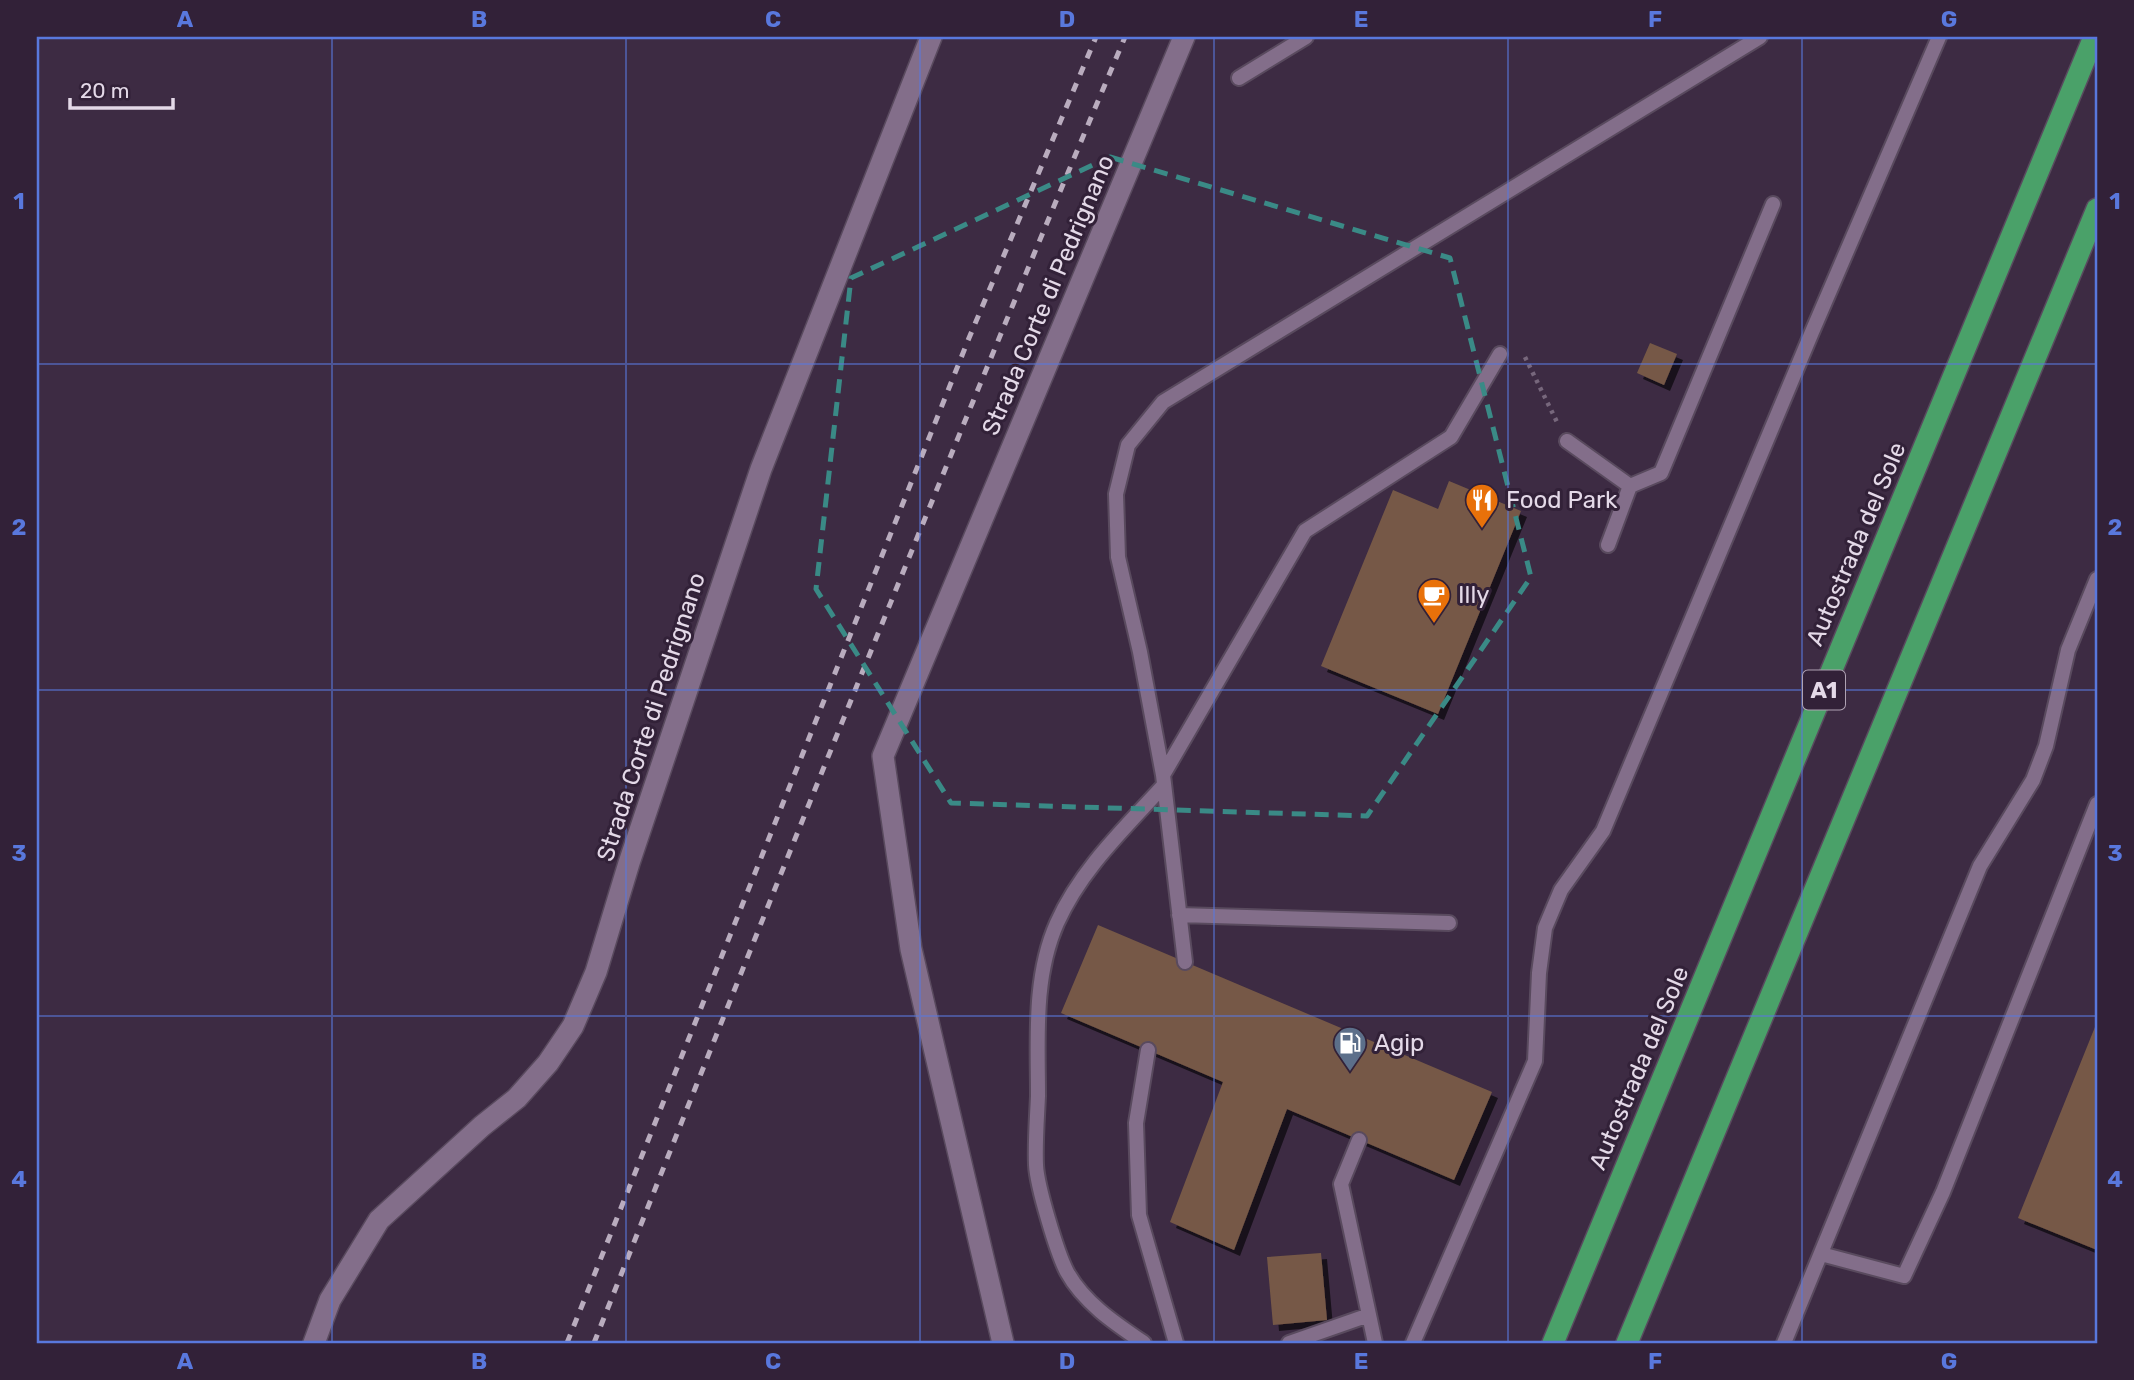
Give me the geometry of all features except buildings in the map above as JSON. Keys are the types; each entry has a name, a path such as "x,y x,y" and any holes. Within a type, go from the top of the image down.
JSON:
{"highway":[{"name":"Autostrada del Sole","path":"1553,1343 2094,37"},
{"path":"1627,1343 2097,208"}],"street":[{"name":"Strada Corte di Pedrignano","path":"314,1343 330,1300 379,1220 482,1126 517,1098 548,1063 573,1026 600,961 629,863 761,469 931,37"},
{"name":"Strada Corte di Pedrignano","path":"1003,1343 911,949 883,756 1184,37"}],"lane":[{"path":"1239,78 1306,37"},
{"path":"1185,962 1164,780 1140,652 1118,557 1116,494 1128,445 1163,402 1760,37"},
{"path":"1412,1343 1535,1061 1539,973 1545,928 1562,890 1603,831 1806,345 1939,37"},
{"path":"1608,545 1630,486 1661,473 1773,204"},
{"path":"1144,1343 1110,1320 1079,1290 1066,1270 1036,1167 1041,978 1056,924 1087,870 1164,780 1305,531 1451,438 1500,354"},
{"path":"1567,441 1630,486"},
{"path":"1784,1343 1980,866 2033,780 2046,746 2068,650 2097,579"},
{"path":"1821,1254 1904,1276 1942,1192 2097,804"},
{"path":"1179,915 1449,923"},
{"path":"1148,1050 1136,1123 1139,1215 1176,1343"},
{"path":"1359,1140 1341,1184 1375,1343"},
{"path":"1289,1343 1369,1315"}],"path":[{"path":"1524,356 1567,441"}],"highlighted area":[{"path":"1110,157 1450,258 1531,577 1367,816 951,803 816,589 851,278"}],"railway":[{"path":"567,1343 969,338 1096,37"},
{"path":"594,1343 856,688 1125,37"}],"place":[{"name":"Food Park","path":"1482,530"},
{"name":"Illy","path":"1434,625"},
{"name":"Agip","path":"1350,1073"}]}
